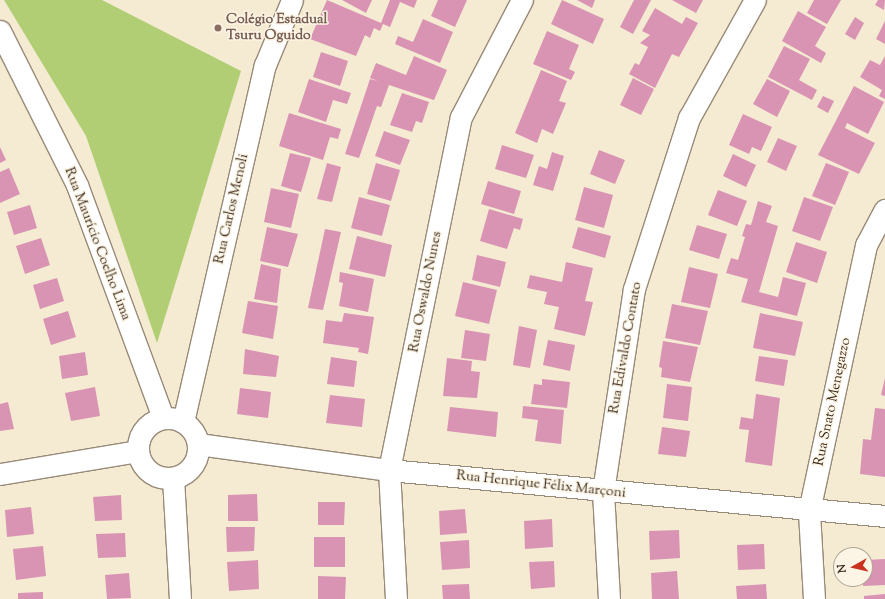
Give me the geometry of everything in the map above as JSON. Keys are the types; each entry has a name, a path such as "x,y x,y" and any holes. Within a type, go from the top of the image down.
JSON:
{"street":[{"name":"Rua Carlos Menoli","path":"183,422 265,64 292,0"},
{"name":"Rua Oswaldo Nunes","path":"396,599 390,470 461,117 522,0"},
{"name":"Rua Edivaldo Contato","path":"609,599 603,491 634,289 689,118 755,0"},
{"name":"Rua Maurício Coelho Lima","path":"0,31 77,185 163,418"},
{"name":"Rua Snato Menegazzo","path":"814,599 809,511 866,245 885,210"},
{"path":"163,418 183,422 198,444 190,469 173,478 150,472 137,451 142,431 163,418"},
{"name":"Rua Henrique Félix Marçoni","path":"198,444 390,470 809,511 885,516"},
{"path":"0,474 137,451"},
{"path":"173,478 180,599"}],"green space":[{"path":"4,0 102,0 241,71 157,343 86,136"}],"building":[{"path":"327,0 381,23 390,0 417,0 414,8 400,2 390,27 383,24 380,31 374,28 370,38 365,35 356,56 310,39"},
{"path":"342,0 372,0 366,13"},
{"path":"438,0 467,0 455,27 431,16"},
{"path":"562,0 604,19 593,44 551,24"},
{"path":"577,0 595,0 592,8"},
{"path":"634,0 651,0 633,34 620,27"},
{"path":"672,0 703,0 696,13"},
{"path":"814,0 841,0 827,24 807,13"},
{"path":"878,0 885,0 884,10 875,5"},
{"path":"655,8 682,24 686,17 698,23 679,57 672,54 655,88 629,74 635,63 639,65 648,47 640,43 650,35 642,31"},
{"path":"798,11 826,27 815,46 826,53 821,63 782,41"},
{"path":"855,17 864,23 855,40 845,34"},
{"path":"423,19 453,32 440,63 395,44 398,36 413,42"},
{"path":"885,21 885,44 876,39"},
{"path":"547,31 579,45 569,69 575,72 571,80 533,64"},
{"path":"784,46 810,59 799,80 817,90 812,100 768,77"},
{"path":"321,52 348,61 340,86 313,77"},
{"path":"414,56 447,70 434,100 389,85 381,107 377,106 359,158 345,154 370,79 378,81 370,78 376,63 406,75"},
{"path":"885,56 885,99 879,96 882,90 860,77 870,60 880,65"},
{"path":"541,70 567,81 559,101 566,103 553,134 542,129 537,143 515,133"},
{"path":"633,78 654,89 641,115 620,105"},
{"path":"309,79 351,93 347,104 333,100 326,122 298,112"},
{"path":"767,79 790,91 777,117 753,104"},
{"path":"854,86 884,102 868,134 847,123 845,128 875,143 859,174 818,155"},
{"path":"402,93 429,102 422,123 416,121 412,132 390,125"},
{"path":"823,96 834,101 828,113 817,107"},
{"path":"289,113 341,129 338,139 330,137 323,160 279,146"},
{"path":"743,114 772,127 761,151 752,147 749,154 729,145"},
{"path":"384,131 410,140 400,165 375,156"},
{"path":"778,138 797,146 786,171 767,162"},
{"path":"502,145 534,155 526,178 495,169"},
{"path":"0,147 6,160 0,163"},
{"path":"599,150 625,160 615,184 590,174"},
{"path":"552,152 564,156 553,191 533,185 539,166 547,169"},
{"path":"290,153 311,158 301,192 281,186"},
{"path":"733,154 756,165 746,187 723,176"},
{"path":"327,163 341,167 332,202 317,199"},
{"path":"376,163 400,170 391,201 367,194"},
{"path":"826,163 849,172 835,205 812,196"},
{"path":"9,168 20,194 0,203 0,172"},
{"path":"488,181 521,191 514,214 481,204"},
{"path":"584,187 613,195 604,228 575,220"},
{"path":"271,188 299,194 291,228 264,222"},
{"path":"718,190 747,201 737,226 708,215"},
{"path":"359,197 390,205 382,236 351,228"},
{"path":"804,197 833,207 820,241 792,231"},
{"path":"758,201 772,206 766,222 778,226 759,292 778,297 783,277 806,283 797,316 741,302 748,279 726,273 731,258 738,260 745,237 742,236 746,224 751,225"},
{"path":"30,205 37,228 14,235 7,212"},
{"path":"489,209 523,219 520,230 514,228 507,249 480,241"},
{"path":"697,225 727,234 719,259 689,250"},
{"path":"267,227 298,234 288,267 260,261"},
{"path":"578,227 611,236 605,258 572,248"},
{"path":"325,229 341,232 323,310 308,308"},
{"path":"357,236 392,245 385,277 349,269"},
{"path":"41,238 50,265 25,274 16,246"},
{"path":"796,242 827,252 817,283 786,272"},
{"path":"477,255 506,262 500,287 472,280"},
{"path":"566,262 593,268 585,301 593,302 585,336 554,329 559,307 544,304 547,292 527,288 530,275 562,282"},
{"path":"261,264 281,269 277,303 254,299"},
{"path":"689,267 718,274 710,308 681,302"},
{"path":"340,272 374,279 368,312 339,306 343,283 339,282"},
{"path":"57,278 64,301 40,309 33,285"},
{"path":"463,282 497,290 489,324 455,316"},
{"path":"248,301 278,306 273,339 242,333"},
{"path":"672,304 708,311 700,345 665,338"},
{"path":"68,311 76,337 51,345 43,319"},
{"path":"344,313 374,317 368,354 358,352 359,348 323,343 326,320 342,322"},
{"path":"760,313 803,322 795,356 753,348"},
{"path":"519,326 537,330 530,368 513,365"},
{"path":"465,330 490,334 486,361 461,358"},
{"path":"548,340 575,345 570,371 543,365"},
{"path":"663,341 698,347 690,382 661,377 662,368 659,367"},
{"path":"245,349 279,356 276,377 243,374"},
{"path":"85,352 88,375 62,379 59,356"},
{"path":"759,356 788,360 784,386 755,381"},
{"path":"331,357 357,361 354,387 327,384"},
{"path":"447,358 472,361 471,371 480,372 477,398 443,396"},
{"path":"885,378 885,396 881,395"},
{"path":"542,379 570,382 567,408 531,404 534,384 542,385"},
{"path":"667,384 692,387 688,421 663,418"},
{"path":"95,387 100,416 71,421 65,393"},
{"path":"240,388 271,392 268,418 237,414"},
{"path":"756,394 780,398 772,466 745,462 749,430 739,429 741,417 753,419"},
{"path":"330,395 365,399 362,427 326,423"},
{"path":"8,402 14,429 0,431 0,404"},
{"path":"523,406 564,410 561,444 535,441 538,420 522,418"},
{"path":"450,407 498,412 496,437 447,431"},
{"path":"875,408 885,409 885,477 860,474 863,439 871,440"},
{"path":"662,427 690,431 686,457 658,454"},
{"path":"257,494 258,521 228,521 228,495"},
{"path":"121,495 122,520 95,521 93,497"},
{"path":"318,502 345,502 344,525 318,525"},
{"path":"31,507 34,534 7,537 5,510"},
{"path":"465,509 467,533 440,535 439,511"},
{"path":"552,519 553,547 525,549 524,521"},
{"path":"226,527 255,527 254,551 227,552"},
{"path":"679,530 680,558 650,560 649,531"},
{"path":"125,533 126,557 98,558 96,534"},
{"path":"314,537 345,537 345,567 314,567"},
{"path":"469,540 470,568 442,570 440,542"},
{"path":"764,544 765,569 738,570 737,545"},
{"path":"43,546 46,576 16,580 13,549"},
{"path":"885,559 885,585 873,586 873,560"},
{"path":"258,560 259,589 229,591 227,562"},
{"path":"554,561 555,587 531,589 529,562"},
{"path":"677,571 679,599 652,599 651,573"},
{"path":"129,573 131,598 107,599 105,575"},
{"path":"318,576 346,577 345,599 318,599"},
{"path":"469,584 470,599 443,599 442,585"},
{"path":"766,584 767,599 737,599 736,586"},
{"path":"43,592 43,599 18,599 18,593"},
{"path":"885,594 885,599 864,599 864,596"}],"place":[{"name":"Colégio Estadual Tsuru Oguido","path":"218,28"}]}
